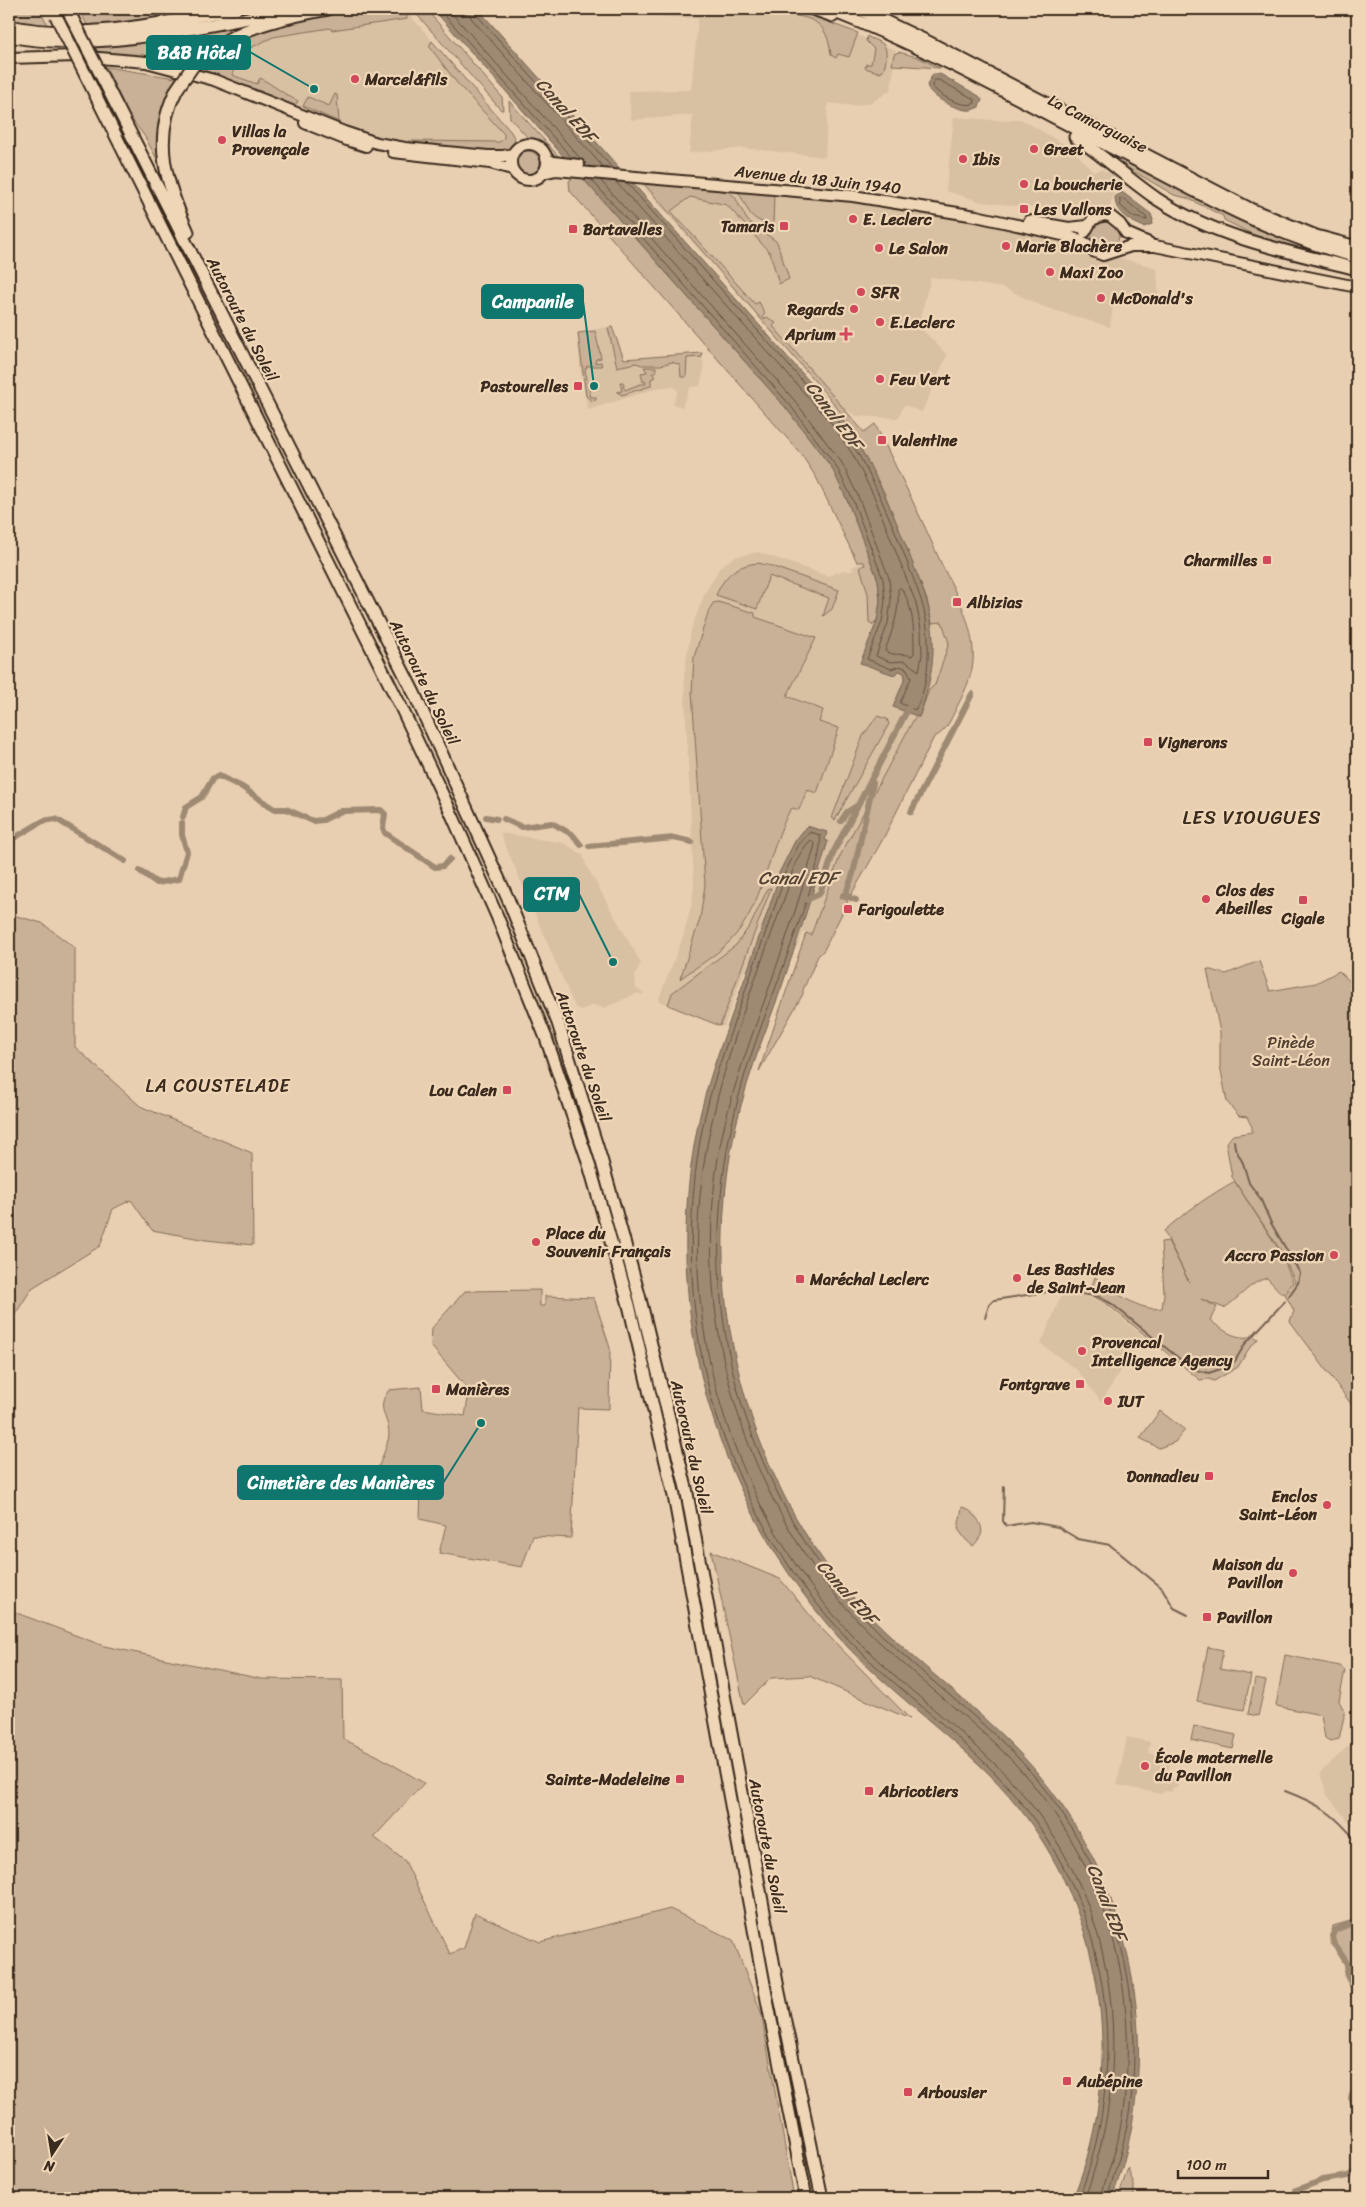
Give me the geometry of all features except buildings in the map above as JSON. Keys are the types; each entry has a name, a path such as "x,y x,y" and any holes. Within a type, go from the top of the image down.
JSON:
{"highway":[{"path":"9,26 49,31 94,31 163,23 236,9"},
{"path":"9,36 52,41 125,38 298,9"},
{"path":"238,346 183,222 168,182 162,138 164,118 177,89 193,66 204,55 240,32 289,16 326,9"},
{"path":"813,9 890,40 1044,118"},
{"name":"La Camarguaise","path":"827,9 866,24 940,60 1246,217 1313,244 1357,257"},
{"name":"La Camarguaise","path":"859,9 928,42 1250,209 1316,236 1357,248"},
{"name":"Autoroute du Soleil","path":"54,13 401,707 497,916 546,1038 588,1161 629,1305 674,1496 806,2198"},
{"name":"Autoroute du Soleil","path":"70,14 414,693 508,900 558,1023 602,1162 623,1238 686,1488 778,1988 822,2198"},
{"path":"940,60 1044,118 1102,155 1158,199 1194,218 1244,239 1357,270"}],"main road":[{"path":"9,58 76,56 146,62 214,80 344,132 377,143 405,148 488,156 513,154"},
{"path":"258,98 320,130 376,149 406,155 490,163 512,169 524,180 535,179 543,173 547,163 552,164"},
{"path":"512,169 513,154 519,147 530,144 540,148 552,164"},
{"name":"Avenue du 18 Juin 1940","path":"552,164 772,186"},
{"name":"Avenue du 18 Juin 1940","path":"552,164 636,176 788,187 921,200 1069,228 1087,226 1092,220 1104,216 1116,219 1131,236 1155,246"},
{"name":"Avenue du 18 Juin 1940","path":"788,187 976,216 1067,236 1087,244 1098,254 1108,255 1131,246 1155,246 1357,287"},
{"path":"1087,226 1085,232 1087,244"},
{"path":"1118,250 1124,240 1123,229"},
{"name":"Avenue du 18 Juin 1940","path":"1313,277 1357,281"}],"shaded area":[{"path":"619,9 781,9 817,20 896,50 891,90 872,102 855,106 828,103 825,157 742,148 689,153 693,115 631,120 629,91 691,90 698,19 626,14"},
{"path":"409,14 511,132 515,139 512,147 409,144 361,133 338,127 221,76 235,44"},
{"path":"954,117 1006,121 1021,119 1072,149 1094,172 1101,169 1116,177 1116,185 1108,213 1090,214 982,202 946,191"},
{"path":"637,180 882,202 990,222 1079,242 1083,248 1157,268 1159,304 1113,306 1110,327 1044,307 1004,288 931,277 918,325 947,355 922,412 904,405 898,418 856,416 831,400"},
{"path":"612,326 624,359 702,353 704,369 700,386 690,387 682,407 673,404 678,391 674,387 661,387 588,410 581,375 577,333"},
{"path":"758,552 828,576 847,569 848,572 851,571 853,570 852,567 870,560 930,618 957,612 956,693 911,785 824,903 811,935 803,932 798,946 791,944 750,974 744,971 724,1027 658,1001 683,937 692,903 694,883 684,676 691,630 704,595 720,567 734,557"},
{"path":"500,833 564,843 583,855 587,867 641,963 635,975 636,988 644,993 642,995 638,993 604,1008 593,1005 581,1010 575,1007"},
{"path":"1063,1291 1079,1293 1105,1304 1143,1336 1101,1402 1078,1371 1041,1344"},
{"name":"École maternelle du Pavillon","path":"1127,1737 1150,1742 1148,1753 1168,1759 1170,1765 1168,1771 1171,1771 1170,1777 1179,1780 1177,1788 1173,1787 1172,1792 1164,1791 1161,1794 1117,1785"},
{"path":"1357,1742 1357,1833 1327,1795 1320,1773 1347,1747"}],"green space":[{"path":"9,9 39,9 49,27 9,21"},
{"path":"79,9 132,9 158,14 180,15 88,27"},
{"path":"346,9 406,9 407,19 273,37 240,53 232,75 257,84 260,78 298,101 294,107 258,90 196,67 237,37 305,16"},
{"path":"412,9 426,9 502,97 503,110 501,110"},
{"path":"738,9 800,9 811,16 858,33 849,57 838,54 836,58 831,55 826,34 816,22 792,15"},
{"path":"258,21 187,65 142,56 98,53 95,46"},
{"path":"867,36 883,44 885,47 886,59 881,73 865,68 866,64 871,64 874,49 866,41"},
{"path":"432,41 511,132 515,139 509,149 498,153 409,144 409,141 500,142 504,138 504,134 457,83 429,46"},
{"path":"899,52 917,57 940,68 892,65 894,54"},
{"path":"106,67 176,78 164,106 164,183 158,161 145,137 128,114"},
{"path":"335,94 337,95 339,122 303,106 308,97 329,106"},
{"path":"509,101 562,160 553,155 544,144 537,140 529,139 510,118"},
{"path":"523,151 533,151 540,158 540,168 533,175 523,175 516,168 516,158"},
{"path":"1125,162 1252,227 1300,246 1357,263 1357,268 1258,237 1224,220 1223,216 1187,198 1174,195 1123,165"},
{"path":"578,173 786,408 832,468 847,500 878,580 880,601 877,621 873,625 869,622 868,594 860,567 865,565 864,562 857,562 816,477 801,454 570,191 569,181"},
{"path":"640,179 729,192 735,197 747,220 777,242 789,279 779,284 770,253 727,205 690,197 671,211 755,304 759,302 765,314 762,317 764,319 767,317 776,323 773,326 864,432 875,424 957,595 972,639 973,665 969,680 951,720 942,732 934,737 883,839 851,895 843,893 840,897 848,901 824,950 818,956 803,994 759,1071 806,933 811,935 840,856 915,717 919,717 929,690 935,685 949,643 942,622 932,623 927,600 884,492 856,440 858,436 831,400"},
{"path":"736,189 774,193 773,225 757,220 749,212"},
{"path":"1105,222 1115,226 1119,236 1115,246 1105,250 1095,246 1091,236 1095,226"},
{"path":"612,327 624,359 702,353 702,357 687,358 686,377 681,377 680,365 672,362 661,365 642,365 636,363 617,367 608,328"},
{"path":"595,331 601,358 596,359 595,363 601,362 602,366 587,366 585,370 591,397 596,397 596,400 592,401 586,396 578,333"},
{"path":"644,367 656,367 656,372 652,373 655,377 651,379 651,386 622,395 617,392 622,391 620,382 623,382 625,390 640,384 646,384 645,381 643,382 641,373 647,372"},
{"path":"757,563 768,565 839,590 832,609 823,616 829,598 769,576 757,609 716,595 727,577 737,569"},
{"path":"718,602 755,613 755,617 816,638 787,696 823,710 819,722 839,728 817,793 807,790 799,810 793,808 790,810 776,843 759,894 743,925 720,950 680,979 700,919 705,885 692,692 694,657 709,610 713,603"},
{"path":"877,716 887,719 889,724 835,820 832,818 863,736"},
{"path":"768,888 771,888 720,1026 668,1005 672,993 736,945 751,924"},
{"path":"9,914 42,923 75,948 75,1047 140,1106 252,1153 253,1245 206,1240 152,1230 131,1200 113,1209 100,1246 32,1288 9,1324"},
{"name":"Pinède Saint-Léon","path":"1259,961 1270,991 1316,983 1339,971 1357,988 1357,1412 1290,1321 1294,1311 1285,1294 1295,1282 1281,1251 1235,1182 1280,1251 1293,1282 1282,1294 1267,1278 1261,1280 1224,1308 1201,1299 1217,1307 1210,1320 1230,1334 1241,1337 1253,1336 1258,1339 1248,1350 1238,1367 1214,1381 1209,1379 1200,1380 1107,1304 1089,1294 1095,1277 1118,1294 1136,1304 1154,1309 1162,1308 1164,1294 1161,1242 1168,1241 1189,1282 1164,1231 1198,1204 1235,1181 1232,1177 1226,1143 1233,1135 1252,1132 1252,1127 1247,1117 1239,1116 1227,1102 1220,1065 1220,1032 1207,969 1226,974"},
{"path":"540,1290 540,1306 545,1306 545,1296 594,1298 610,1348 609,1409 578,1408 571,1538 533,1536 522,1567 439,1553 446,1525 420,1519 421,1487 371,1486 389,1434 383,1412 385,1396 389,1390 421,1387 423,1409 465,1416 468,1399 472,1394 431,1346 432,1328 465,1291"},
{"path":"1160,1411 1185,1430 1175,1442 1159,1448 1140,1438"},
{"path":"962,1507 966,1508 977,1518 981,1527 981,1535 973,1546 958,1529"},
{"path":"711,1551 780,1579 819,1626 910,1719 809,1676 771,1678 744,1705"},
{"path":"9,1610 104,1646 262,1679 342,1680 343,1739 378,1756 424,1783 374,1837 405,1861 450,1954 464,1948 475,1913 540,1942 670,1909 733,1940 761,2012 794,2198 9,2198"},
{"path":"1208,1647 1223,1650 1220,1669 1251,1675 1244,1710 1197,1701"},
{"path":"1285,1655 1340,1666 1345,1670 1339,1701 1345,1712 1339,1739 1330,1741 1325,1738 1321,1715 1276,1706"},
{"path":"1255,1679 1266,1681 1258,1716 1248,1714"},
{"path":"1194,1726 1236,1735 1233,1749 1191,1740"},
{"path":"1357,1919 1357,2004 1352,2001 1350,1986 1344,1975 1346,1968 1334,1943 1332,1932 1333,1926"},
{"path":"1128,2168 1134,2185 1134,2198 1118,2198"}],"water":[{"name":"Canal EDF","path":"433,9 478,9 841,417 862,451 888,504 904,540 927,602 931,619 933,651 929,684 919,717 893,707 905,678 904,673 899,671 894,675 860,663 877,621 880,601 878,580 847,500 832,468 786,408"},
{"path":"933,74 940,74 979,96 982,100 979,107 971,110 960,109 939,99 929,90 927,85"},
{"path":"1122,192 1151,214 1152,224 1144,227 1128,219 1120,212 1115,202 1115,196"},
{"name":"Canal EDF","path":"807,826 827,832 825,840 828,841 812,896 741,1104 726,1186 723,1270 727,1311 741,1382 751,1416 778,1484 814,1547 835,1576 875,1621 1010,1743 1051,1790 1084,1842 1110,1897 1128,1956 1137,2016 1138,2077 1129,2138 1112,2198 1073,2198 1091,2143 1100,2087 1102,2030 1095,1974 1080,1919 1057,1867 1027,1818 989,1774 861,1660 822,1618 799,1588 758,1524 741,1490 713,1420 703,1383 690,1317 686,1258 690,1169 695,1140 709,1081 778,880 776,879 795,841"}],"waterway":[{"path":"911,812 972,694"},
{"name":"Canal EDF","path":"807,900 820,893 834,851 909,707"},
{"path":"183,817 186,807 202,797 213,778 219,776 242,787 274,809 286,809 313,821 323,820 341,811 381,810 385,814 383,828 385,833 435,867 443,866 450,859"},
{"path":"845,896 853,874 873,783"},
{"path":"841,821 847,812 858,805"},
{"path":"486,817 497,819"},
{"path":"9,841 43,821 56,819 125,861"},
{"path":"504,819 522,827 552,823 573,835 581,845"},
{"path":"140,871 157,883 179,879 187,852 182,835 182,823"},
{"path":"589,846 674,838 692,842"},
{"path":"843,895 856,900"},
{"path":"1234,1141 1249,1183 1260,1198 1271,1223 1300,1273 1298,1283 1289,1296"},
{"path":"985,1318 989,1305 994,1300 1060,1290 1099,1297 1112,1304 1192,1369 1209,1373 1226,1367 1235,1361 1245,1344 1285,1301"},
{"path":"1004,1486 1003,1521 1006,1526 1031,1522 1058,1527 1078,1539 1110,1545 1162,1588 1174,1608 1188,1615"},
{"path":"1285,1791 1317,1805 1341,1824 1357,1842"},
{"path":"1357,1921 1335,1930 1332,1936 1333,1942 1347,1963 1348,1978 1357,1992"},
{"path":"1357,2084 1351,2098 1357,2111"},
{"path":"1296,2190 1323,2180 1348,2176 1356,2171 1357,2163"}],"place":[{"name":"Marcel&fils","path":"355,79"},
{"name":"B&B Hôtel","path":"314,89"},
{"name":"Villas la Provençale","path":"222,140"},
{"name":"Greet","path":"1034,149"},
{"name":"Ibis","path":"963,159"},
{"name":"La boucherie","path":"1024,184"},
{"name":"Les Vallons","path":"1024,209"},
{"name":"E. Leclerc","path":"853,219"},
{"name":"Tamaris","path":"784,226"},
{"name":"Bartavelles","path":"573,229"},
{"name":"Marie Blachère","path":"1006,246"},
{"name":"Le Salon","path":"879,248"},
{"name":"Maxi Zoo","path":"1050,272"},
{"name":"SFR","path":"861,292"},
{"name":"McDonald's","path":"1101,298"},
{"name":"Regards","path":"854,309"},
{"name":"E.Leclerc","path":"880,322"},
{"name":"Aprium","path":"846,334"},
{"name":"Feu Vert","path":"880,379"},
{"name":"Pastourelles","path":"578,386"},
{"name":"Campanile","path":"594,386"},
{"name":"Valentine","path":"882,440"},
{"name":"Charmilles","path":"1267,560"},
{"name":"Albizias","path":"957,602"},
{"name":"Vignerons","path":"1148,742"},
{"name":"Clos des Abeilles","path":"1206,899"},
{"name":"Cigale","path":"1303,900"},
{"name":"Farigoulette","path":"848,909"},
{"name":"CTM","path":"613,962"},
{"name":"Lou Calen","path":"507,1090"},
{"name":"Place du Souvenir Français","path":"536,1242"},
{"name":"Accro Passion","path":"1334,1255"},
{"name":"Les Bastides de Saint-Jean","path":"1017,1278"},
{"name":"Maréchal Leclerc","path":"800,1279"},
{"name":"Provencal Intelligence Agency","path":"1082,1351"},
{"name":"Fontgrave","path":"1080,1384"},
{"name":"Manières","path":"436,1389"},
{"name":"IUT","path":"1108,1401"},
{"name":"Cimetière des Manières","path":"481,1423"},
{"name":"Donnadieu","path":"1209,1476"},
{"name":"Enclos Saint-Léon","path":"1327,1505"},
{"name":"Maison du Pavillon","path":"1293,1573"},
{"name":"Pavillon","path":"1207,1617"},
{"name":"École maternelle du Pavillon","path":"1145,1766"},
{"name":"Sainte-Madeleine","path":"680,1779"},
{"name":"Abricotiers","path":"869,1791"},
{"name":"Aubépine","path":"1067,2081"},
{"name":"Arbousier","path":"908,2092"}],"district":[{"name":"LES VIOUGUES","path":"1252,817"},
{"name":"LA COUSTELADE","path":"218,1086"}]}
